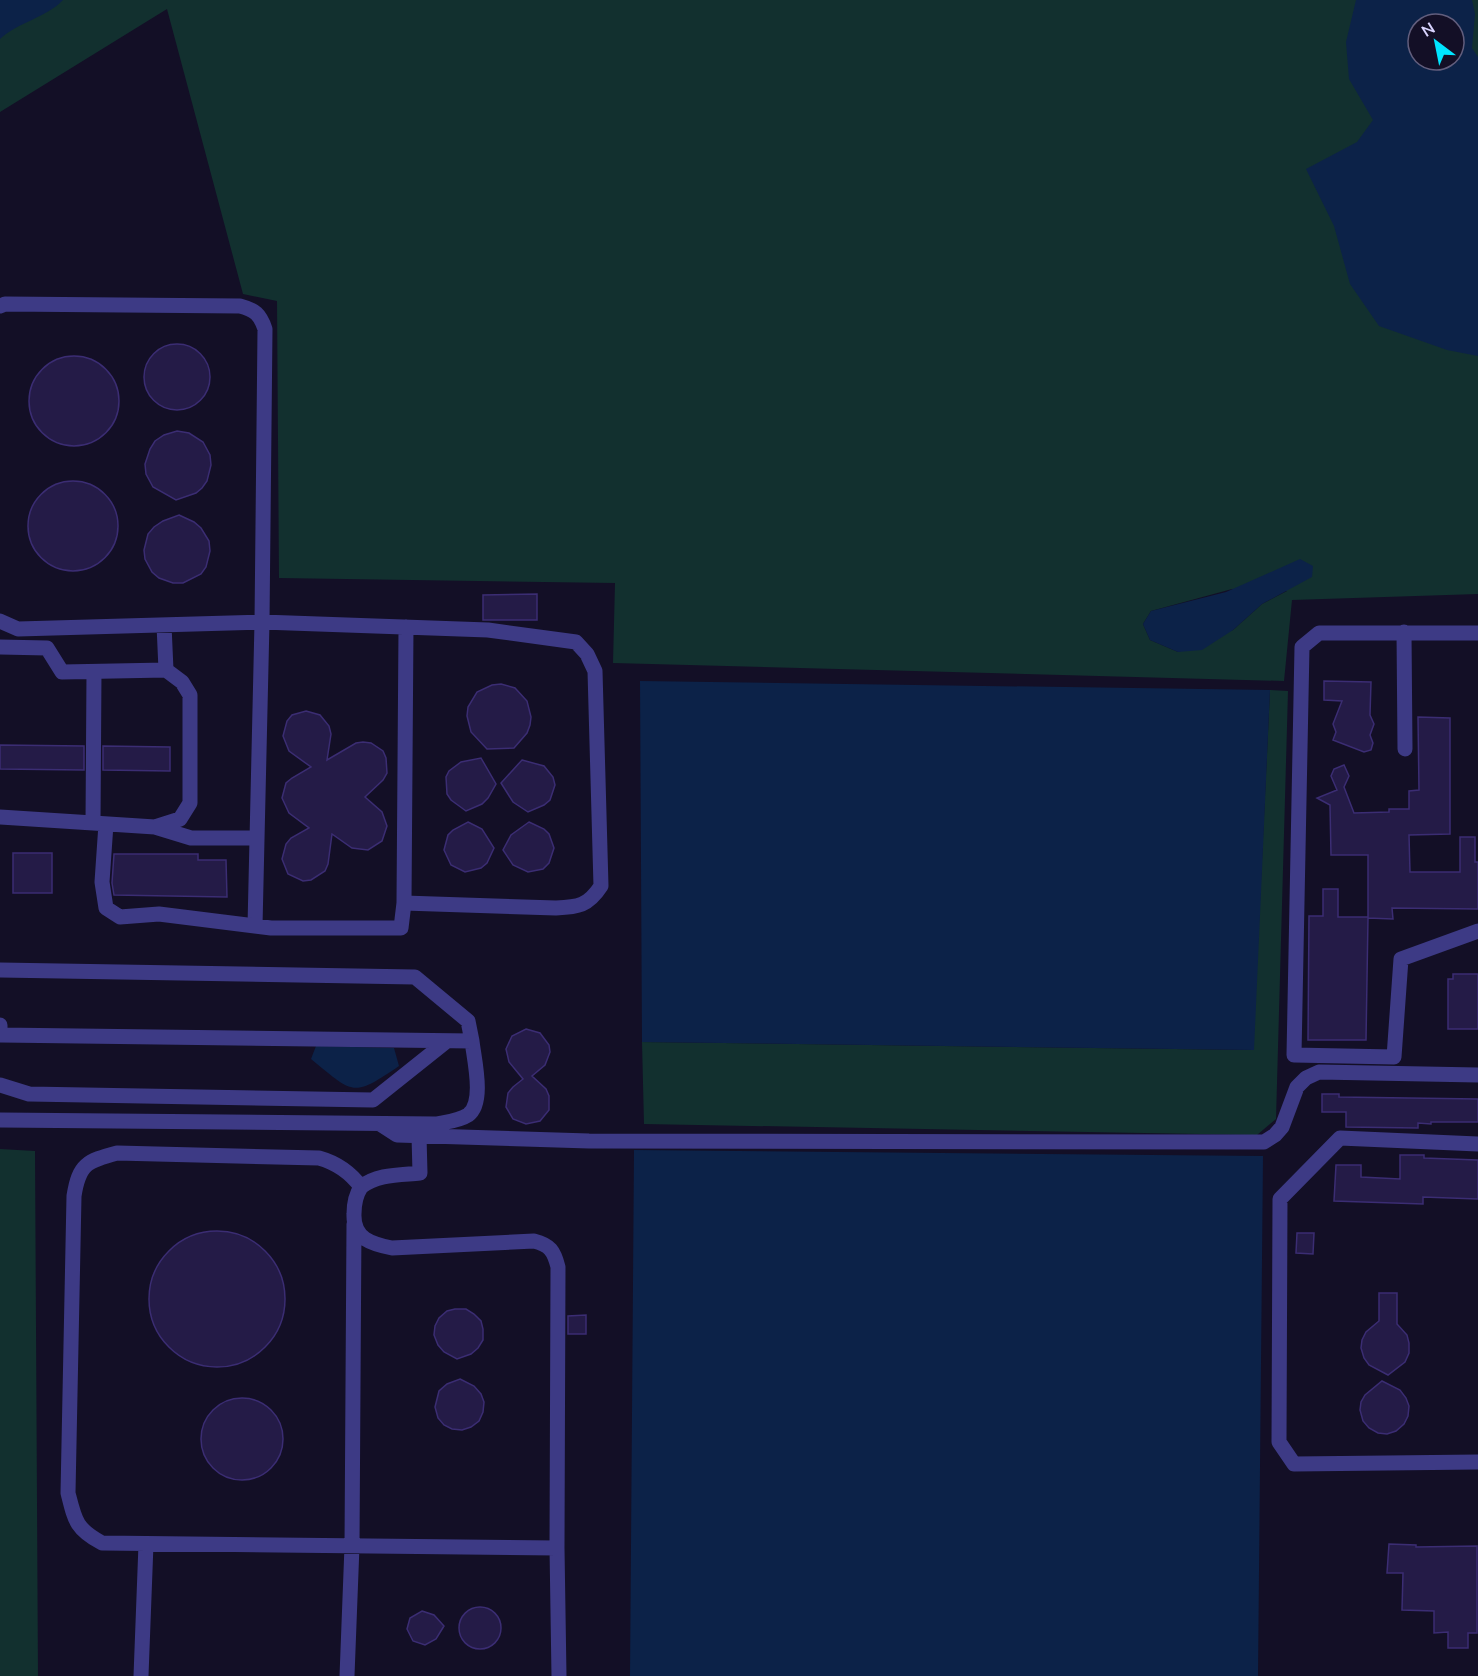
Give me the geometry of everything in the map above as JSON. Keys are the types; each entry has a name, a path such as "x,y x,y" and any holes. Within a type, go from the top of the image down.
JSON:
{"lane":[{"path":"0,306 16,304 240,306 253,310 261,317 265,329 262,622 255,926"},
{"path":"0,621 18,629 262,622 406,627 488,630 576,642 587,654 595,671 601,886 594,897 578,907 556,908 404,903"},
{"path":"165,625 166,670"},
{"path":"94,672 99,824 102,882 106,908 120,917 159,914 271,928 401,928 404,903 406,627"},
{"path":"46,629 47,648 62,672 166,670 182,682 190,695 190,803 180,819 155,827"},
{"path":"1478,633 1319,633 1302,647 1294,1055 1394,1057 1401,958 1478,932"},
{"path":"1404,633 1405,749"},
{"path":"0,647 47,648"},
{"path":"0,828 0,817 155,827 191,838 257,838"},
{"path":"0,970 416,977 468,1022 477,1093 476,1107 468,1115 436,1124 0,1120"},
{"path":"0,1025 0,1035 472,1041"},
{"path":"0,1085 29,1094 373,1100 447,1041"},
{"path":"380,1124 397,1135 589,1141 1264,1142 1282,1127 1298,1087 1306,1078 1319,1072 1478,1076"},
{"path":"347,1676 352,1546 355,1196 369,1180 420,1173 419,1136"},
{"path":"1478,1144 1340,1138 1280,1199 1279,1442 1294,1464 1478,1462"},
{"path":"361,1187 353,1176 332,1162 319,1158 117,1153 99,1158 86,1165 77,1178 74,1196 68,1493 74,1516 85,1534 102,1543 557,1548"},
{"path":"354,1224 362,1237 377,1245 392,1248 534,1241 546,1244 552,1249 558,1267 559,1676"},
{"path":"141,1676 146,1544"}],"green space":[{"path":"0,0 1478,0 1478,594 1292,600 1284,681 613,663 615,583 279,578 277,301 243,294 167,9 0,112","holes":["1232,589 1287,591 1262,604 1233,630 1178,652 1150,640 1143,624 1151,611"]},
{"path":"1270,690 1288,691 1276,1119 1257,1135 644,1124 642,1042 1253,1050"},
{"path":"0,1149 35,1151 38,1676 0,1676"}],"water":[{"path":"0,0 63,0 49,11 15,28 0,39"},
{"path":"1356,0 1472,0 1475,14 1472,48 1478,57 1478,356 1447,350 1379,326 1350,284 1334,226 1306,169 1357,142 1373,120 1349,79 1346,42"},
{"path":"1300,559 1313,566 1312,577 1262,604 1233,630 1202,650 1178,652 1150,640 1143,624 1151,611 1226,592"},
{"path":"640,681 1270,690 1254,1050 642,1042"},
{"path":"316,1046 394,1048 399,1066 371,1083 354,1088 336,1079 311,1059"},
{"path":"634,1150 1263,1156 1258,1676 630,1676"}],"building":[{"path":"177,344 190,347 200,354 207,364 210,377 207,390 200,400 190,407 177,410 164,407 154,400 147,390 144,377 147,364 154,354 164,347"},
{"path":"65,356 83,356 99,363 112,376 119,392 119,410 112,426 99,439 83,446 65,446 49,439 36,426 29,410 29,392 36,376 49,363"},
{"path":"177,431 189,433 203,442 210,455 211,465 207,481 202,488 196,493 176,500 153,487 146,474 145,464 155,441"},
{"path":"64,481 82,481 98,488 111,501 118,517 118,535 111,551 98,564 82,571 64,571 48,564 35,551 28,535 28,517 35,501 48,488"},
{"path":"179,515 201,528 209,541 210,551 206,567 201,574 183,583 173,583 159,578 152,572 145,559 144,550 148,534 154,527"},
{"path":"537,594 537,620 483,620 483,595"},
{"path":"1324,681 1371,682 1370,715 1374,724 1370,735 1373,743 1371,750 1364,752 1333,740 1336,732 1333,724 1342,701 1324,700"},
{"path":"501,684 515,688 527,701 531,717 530,725 527,733 514,748 487,749 471,732 467,716 468,707 477,692 492,685"},
{"path":"306,711 320,715 329,726 331,734 327,760 356,743 371,743 383,751 387,773 365,797 382,812 387,826 382,841 368,850 352,848 332,834 325,871 311,880 303,881 288,874 282,859 286,844 291,838 309,828 289,813 282,798 286,783 311,767 289,751 283,736 287,721 292,715"},
{"path":"1418,717 1450,718 1450,834 1409,835 1410,872 1460,872 1460,837 1475,837 1475,862 1478,862 1478,909 1392,908 1393,919 1368,918 1366,1040 1308,1040 1309,916 1323,916 1323,889 1338,889 1338,917 1368,917 1368,855 1331,855 1330,805 1317,798 1337,790 1331,776 1334,769 1344,765 1349,776 1344,787 1354,813 1409,809 1409,791 1419,790"},
{"path":"0,745 84,746 84,770 0,769"},
{"path":"103,746 170,747 170,771 103,770"},
{"path":"481,758 496,784 482,804 466,811 451,800 447,794 446,777 449,771 461,762"},
{"path":"522,760 544,766 553,777 555,785 550,800 528,812 513,802 501,783"},
{"path":"468,822 482,829 494,848 487,863 481,868 465,872 451,865 444,850 448,835"},
{"path":"529,822 549,834 554,848 549,863 543,869 528,872 513,865 503,850 511,835"},
{"path":"13,853 52,853 52,893 13,893"},
{"path":"114,854 198,854 198,860 226,860 227,897 114,895 112,883"},
{"path":"1453,974 1478,974 1478,1029 1448,1029 1448,979 1453,979"},
{"path":"526,1029 540,1033 549,1045 550,1052 545,1065 532,1076 546,1089 549,1096 549,1110 540,1121 526,1124 513,1119 506,1107 508,1093 523,1079 509,1062 506,1049 512,1036"},
{"path":"1322,1094 1339,1094 1339,1097 1478,1099 1478,1122 1418,1123 1418,1128 1346,1127 1346,1112 1322,1112"},
{"path":"1400,1155 1478,1160 1478,1199 1423,1197 1423,1204 1334,1201 1336,1165 1361,1165 1361,1177 1400,1179"},
{"path":"217,1231 243,1237 265,1251 279,1273 285,1299 279,1325 265,1347 243,1361 217,1367 191,1361 169,1347 155,1325 149,1299 155,1273 169,1251 191,1237"},
{"path":"1297,1233 1314,1233 1313,1254 1296,1253"},
{"path":"1379,1293 1397,1293 1397,1324 1407,1335 1409,1343 1409,1353 1405,1362 1388,1375 1369,1365 1361,1348 1366,1332 1379,1321"},
{"path":"466,1309 474,1314 481,1321 483,1329 483,1340 478,1348 471,1354 457,1359 444,1352 434,1335 439,1318 447,1311"},
{"path":"586,1315 586,1334 568,1334 568,1316"},
{"path":"460,1379 474,1386 484,1402 479,1421 462,1430 444,1425 438,1418 435,1407 439,1391 447,1384"},
{"path":"1382,1381 1400,1390 1409,1406 1404,1424 1396,1431 1387,1434 1378,1433 1369,1428 1363,1421 1360,1410 1365,1395"},
{"path":"242,1398 258,1401 271,1410 280,1423 283,1439 280,1455 271,1468 258,1477 242,1480 226,1477 213,1468 204,1455 201,1439 204,1423 213,1410 226,1401"},
{"path":"1389,1544 1416,1545 1416,1547 1477,1546 1477,1633 1468,1633 1468,1648 1448,1648 1448,1632 1434,1633 1434,1611 1402,1610 1403,1573 1387,1573"},
{"path":"480,1607 495,1613 501,1628 495,1643 480,1649 465,1643 459,1628 465,1613"},
{"path":"422,1611 434,1615 444,1626 436,1639 425,1645 413,1641 407,1629 410,1618"}]}
